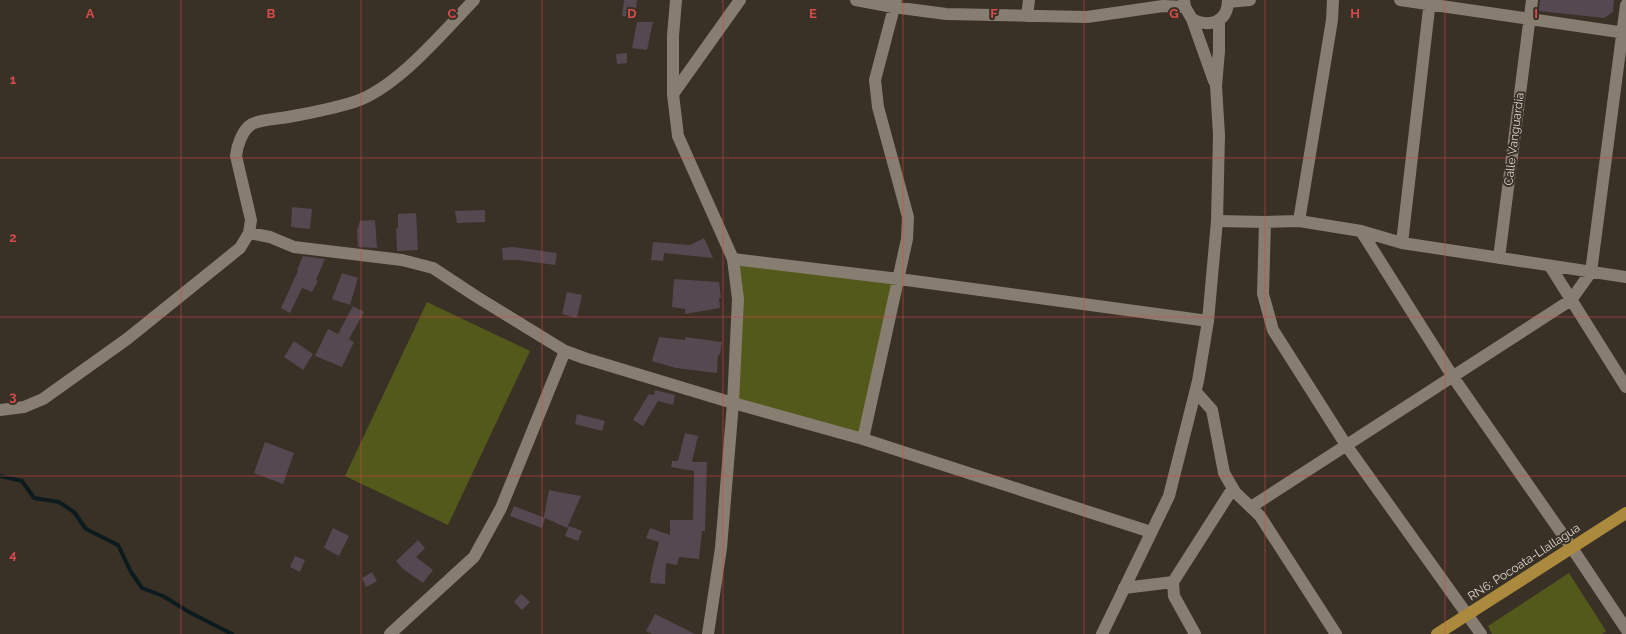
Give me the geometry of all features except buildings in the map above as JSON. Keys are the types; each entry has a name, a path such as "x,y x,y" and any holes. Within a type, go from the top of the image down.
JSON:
{"highway":[{"name":"RN6: Pocoata-Llallagua","path":"1437,634 1626,513"}],"street":[{"path":"0,410 24,406 43,399 127,339 240,248 249,233 251,220 236,156 237,147 244,133 252,124 329,110 356,101 388,84 410,66 474,0"},
{"path":"676,0 673,36 673,94 678,136 733,259 738,299 733,403 721,548 708,634"},
{"path":"673,94 740,0"},
{"path":"856,0 895,4 946,14 1086,17 1184,3 1192,19 1216,86"},
{"path":"1027,16 1029,0"},
{"path":"1192,19 1201,23 1210,24 1219,20 1227,9 1228,1 1250,0"},
{"path":"1299,221 1332,20 1333,0"},
{"path":"1400,0 1430,2 1530,20 1624,33"},
{"name":"Calle Vanguardia","path":"1499,258 1532,0"},
{"path":"1402,243 1430,2"},
{"path":"863,439 907,239 908,217 878,108 875,80 895,4"},
{"path":"1250,507 1571,300 1591,272 1624,33 1626,5"},
{"path":"1102,634 1169,496 1196,392 1208,321 1217,221 1219,135 1216,86 1219,51 1219,20"},
{"path":"1217,221 1299,221 1361,231 1402,243 1626,277"},
{"path":"1265,222 1263,294 1273,330 1346,445 1481,634"},
{"path":"1361,231 1453,377 1572,548 1626,629"},
{"path":"249,233 270,237 294,247 402,260 433,268 565,351 584,358 733,403 863,439 1151,532"},
{"path":"733,259 899,279 1208,321"},
{"path":"1550,266 1626,387"},
{"path":"390,634 474,557 501,508 565,351"},
{"path":"1196,392 1212,410 1224,472 1233,488 1260,516 1336,634"},
{"path":"1195,634 1174,596 1173,582 1233,488"},
{"path":"1124,588 1173,582"}],"green space":[{"path":"733,259 899,279 863,439 733,403"},
{"path":"427,302 530,351 448,525 345,476"},
{"path":"1569,573 1606,631 1602,634 1492,634 1488,626"}],"waterway":[{"path":"0,476 22,481 34,498 59,502 74,512 86,529 118,545 131,572 142,588 163,596 189,612 232,634"}]}
